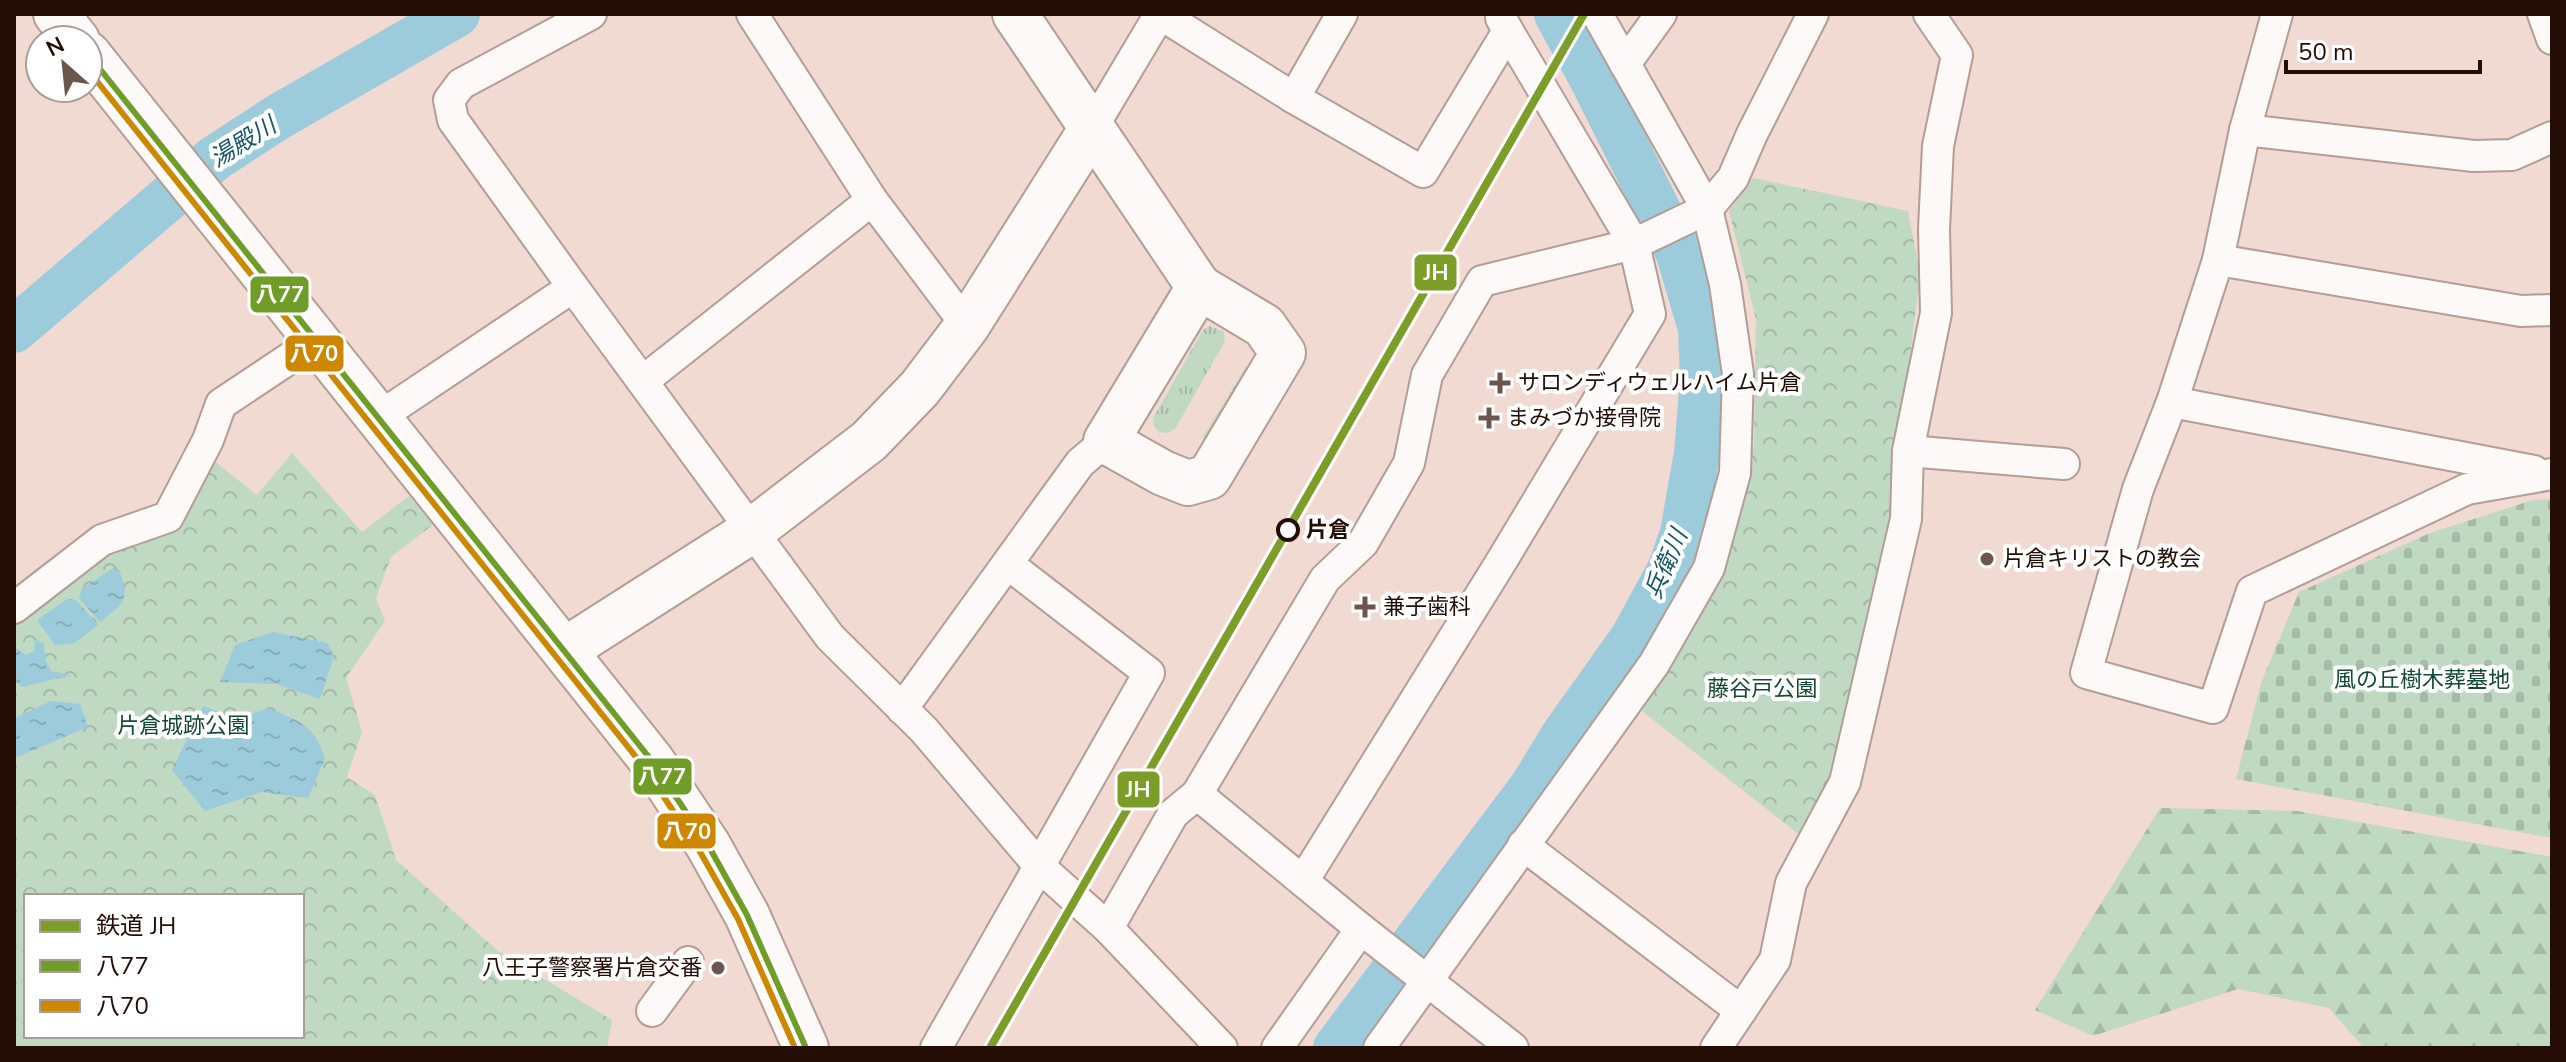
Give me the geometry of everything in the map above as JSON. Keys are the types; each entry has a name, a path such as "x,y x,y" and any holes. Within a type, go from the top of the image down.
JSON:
{"main road":[{"path":"1015,14 1199,287 1264,326 1283,353 1209,477 1188,483 1163,473 1106,441 1199,287"},
{"path":"104,74 652,761 708,845 747,915 806,1048"},
{"path":"565,650 753,530 869,441 920,388 967,326 1092,128"}],"street":[{"path":"591,14 461,84 449,100 453,120 830,637 924,730 1040,867 1108,928 1222,1048"},
{"path":"752,14 872,200 967,326"},
{"path":"1092,128 1160,14 1294,98 1423,172 1504,23"},
{"path":"1294,98 1342,14"},
{"path":"1379,1048 1421,976 1523,845 1654,664 1709,568 1735,473 1738,374 1725,284 1707,209 1597,14"},
{"path":"1625,64 1661,14"},
{"path":"1108,928 1173,814 1197,794 1325,579 1363,543 1409,463 1427,375 1482,281 1634,244 1707,209 1733,178 1813,14"},
{"path":"1716,1048 1775,960 1791,883 1845,782 1906,519 1908,451 1936,313 1934,229 1938,146 1957,55 1929,14"},
{"path":"2277,14 2245,130 2218,260 2172,402 2138,489 2086,673 2213,708 2252,591 2467,489 2552,474"},
{"path":"2543,14 2552,39"},
{"path":"1303,881 1650,314 1634,244 1504,23"},
{"path":"2245,130 2474,156 2512,155 2552,137"},
{"path":"643,381 872,200"},
{"path":"2218,260 2521,311 2552,310"},
{"path":"379,417 573,287"},
{"path":"14,608 102,540 168,517 208,440 221,404 317,340"},
{"path":"2172,402 2552,474"},
{"path":"902,709 1080,463 1106,441"},
{"path":"1908,451 2064,464"},
{"path":"936,1048 1149,673 1008,564"},
{"path":"1197,794 1366,933 1513,1048"},
{"path":"1523,845 1741,1011"},
{"path":"1277,1048 1366,933"},
{"path":"652,1011 688,962"}],"green space":[{"name":"藤谷戸公園","path":"1753,178 1908,211 1920,274 1893,498 1867,635 1833,791 1806,840 1642,711 1668,669 1732,547 1754,446 1756,319 1729,211"},
{"path":"1210,326 1224,332 1225,341 1175,429 1168,433 1159,432 1154,427 1153,418 1203,330"},
{"path":"1251,364 1206,443 1203,437 1246,367"},
{"name":"片倉城跡公園","path":"292,453 362,532 409,496 434,524 391,557 376,598 385,621 346,678 362,732 347,777 375,795 396,860 498,951 612,1020 607,1048 14,1048 14,620 109,545 166,528 209,457 257,495"},
{"name":"風の丘樹木葬墓地","path":"2552,499 2552,838 2236,779 2261,683 2299,592 2430,533 2533,500"},
{"path":"2160,808 2297,811 2552,857 2552,1048 2364,1048 2329,1008 2238,989 2093,1036 2035,1010"}],"water":[{"path":"113,568 119,570 125,594 120,605 100,622 79,598 82,589"},
{"path":"66,600 76,600 98,625 74,643 55,645 37,620"},
{"path":"273,632 327,643 334,656 320,699 276,684 220,682 235,645"},
{"path":"35,640 44,643 45,659 51,671 71,675 22,687 14,680 16,648 26,655 34,651"},
{"path":"51,701 80,704 88,727 17,757 14,751 14,718"},
{"path":"203,706 238,719 268,708 311,731 325,759 308,798 262,792 205,811 172,770"}],"waterway":[{"name":"湯殿川","path":"14,330 215,158 278,117 457,14"},
{"name":"兵衛川","path":"1336,1048 1533,786 1564,735 1633,638 1670,570 1683,533 1697,453 1703,379 1701,328 1678,251 1557,14"}],"rail line":[{"name":"JH","path":"990,1048 1584,14"}],"transit line":[{"name":"八77","path":"104,74 652,761 708,845 747,915 806,1048"},
{"name":"八70","path":"104,90 644,767 699,850 738,919 795,1048"}],"place":[{"name":"サロンディウェルハイム片倉","path":"1500,383"},
{"name":"まみづか接骨院","path":"1489,418"},
{"name":"片倉","path":"1288,530"},
{"name":"片倉キリストの教会","path":"1987,559"},
{"name":"兼子歯科","path":"1365,607"},
{"name":"八王子警察署片倉交番","path":"718,968"}]}
